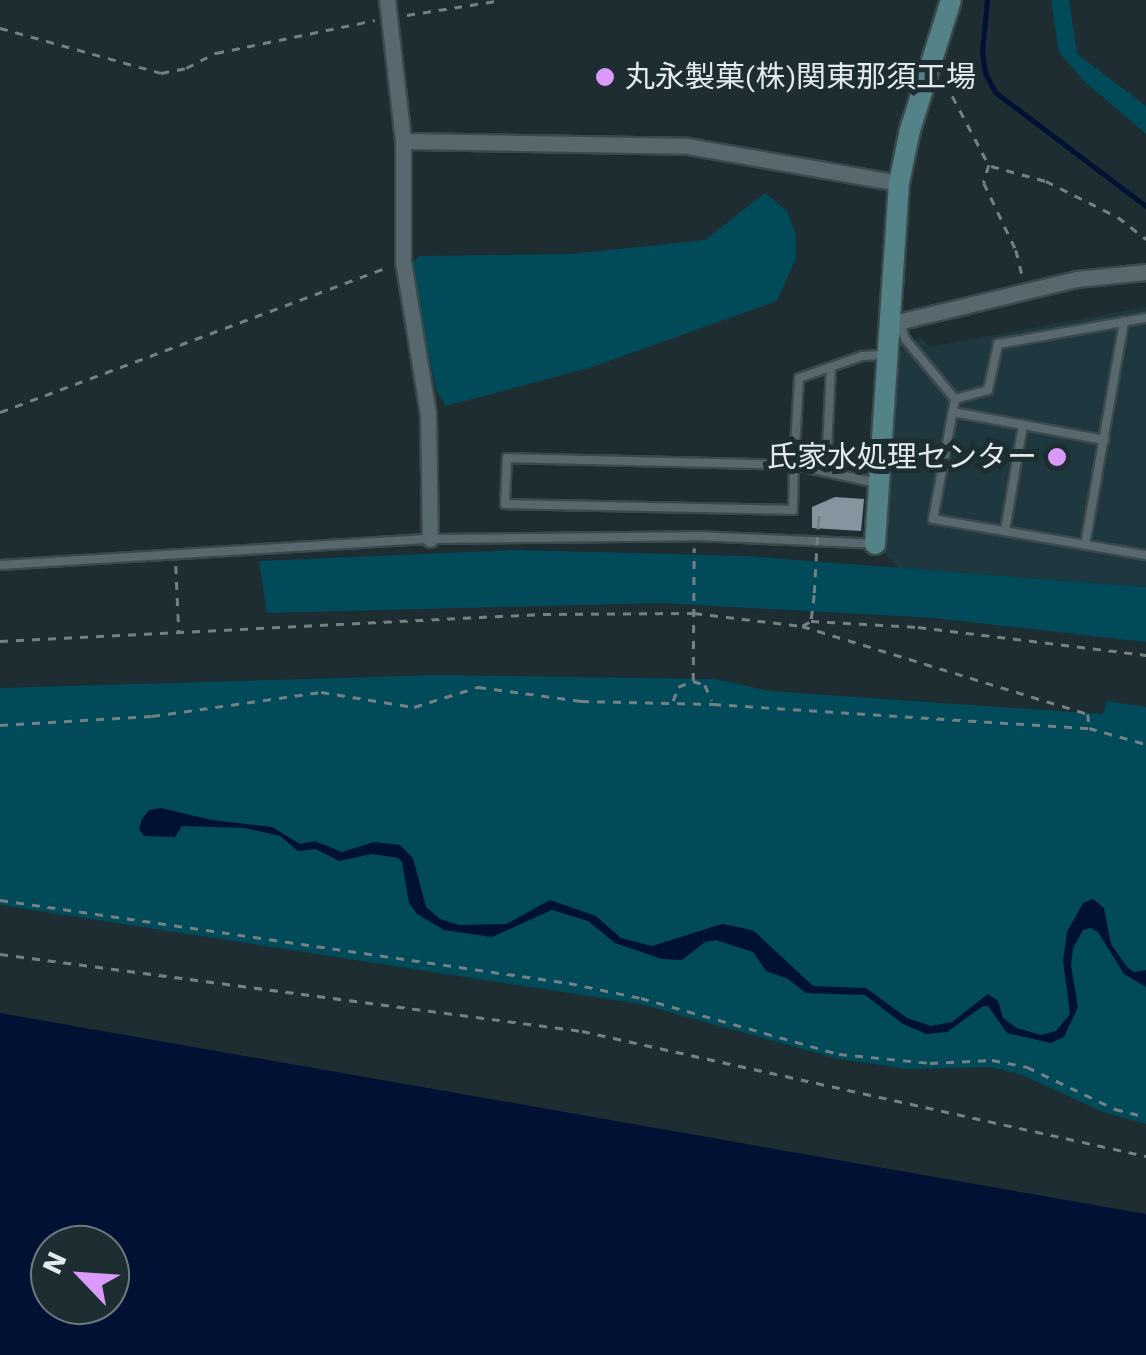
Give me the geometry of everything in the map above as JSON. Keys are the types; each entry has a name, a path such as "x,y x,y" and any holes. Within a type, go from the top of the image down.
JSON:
{"street":[{"path":"386,0 400,86 403,261 428,414 430,538"},
{"path":"874,544 888,355 894,324 899,184 910,130 952,0"},
{"path":"403,141 687,146 899,184"},
{"path":"894,324 1109,273 1146,272"}],"lane":[{"path":"955,398 988,390 998,344 1146,318"},
{"path":"1085,545 1124,322"},
{"path":"894,324 955,398 933,519 1146,555"},
{"path":"878,484 794,465 507,458 506,504 792,510 794,465 799,378 862,356 888,355"},
{"path":"826,472 831,367"},
{"path":"953,412 1104,440"},
{"path":"1005,531 1023,425"},
{"path":"0,565 430,538 694,536 874,544"}],"path":[{"path":"0,28 161,73 186,68 216,53 388,18 502,0"},
{"path":"942,76 989,165 984,183 1016,250 1026,291"},
{"path":"989,165 1046,180 1118,217 1146,240"},
{"path":"0,412 403,261"},
{"path":"811,620 819,514"},
{"path":"692,681 694,536"},
{"path":"176,555 179,632"},
{"path":"0,640 543,614 694,613 802,626 1088,714 1089,728"},
{"path":"802,626 811,620 918,627 1146,655"},
{"path":"673,703 678,687 692,681 705,685 713,704"},
{"path":"0,725 152,716 321,692 414,707 478,687 581,701 713,704 1089,728 1146,744"},
{"path":"0,900 568,983 641,998 839,1054 930,1063 992,1060 1028,1067 1115,1109 1146,1117"},
{"path":"0,954 582,1031 1146,1156"}],"shaded area":[{"path":"1051,0 1069,0 1077,54 1146,106 1146,134 1084,81 1059,52"},
{"path":"765,193 787,211 796,235 796,258 777,301 592,367 446,406 436,390 411,263 420,256 571,254 705,240"},
{"path":"1146,307 1146,587 899,568 882,551 900,350 920,337 929,347"},
{"path":"516,550 746,556 1146,587 1146,642 935,618 661,603 267,613 259,561"},
{"path":"438,675 715,679 770,691 1103,714 1107,701 1146,707 1146,1124 1103,1112 1022,1075 991,1067 907,1069 835,1058 640,1004 0,905 0,688"},
{"path":"161,808 212,820 272,827 300,844 315,841 342,852 374,842 400,845 413,858 426,907 440,919 459,925 506,924 550,900 596,916 621,938 652,946 722,924 754,931 813,986 866,988 907,1018 931,1026 952,1022 988,994 998,1001 1003,1018 1017,1028 1041,1035 1056,1031 1070,1014 1063,961 1067,932 1083,903 1093,899 1104,908 1111,944 1127,967 1134,972 1146,970 1146,987 1124,974 1098,932 1091,928 1083,930 1073,948 1071,965 1078,1007 1064,1037 1051,1043 1007,1033 988,1006 947,1032 926,1034 903,1024 865,995 806,993 788,979 766,971 753,952 716,940 705,942 682,960 662,959 615,943 588,921 552,910 492,937 444,930 417,914 409,903 398,858 372,854 339,861 316,849 298,851 280,836 245,828 182,826 175,837 144,836 139,829 142,819 149,810"},
{"path":"0,1013 1146,1214 1146,1355 0,1355"}],"building":[{"path":"835,497 864,499 861,531 812,528 812,507"}],"waterway":[{"path":"987,0 982,53 985,73 995,92 1146,206"}],"place":[{"name":"丸永製菓(株)関東那須工場","path":"605,77"},
{"name":"氏家水処理センター","path":"1057,457"}]}
